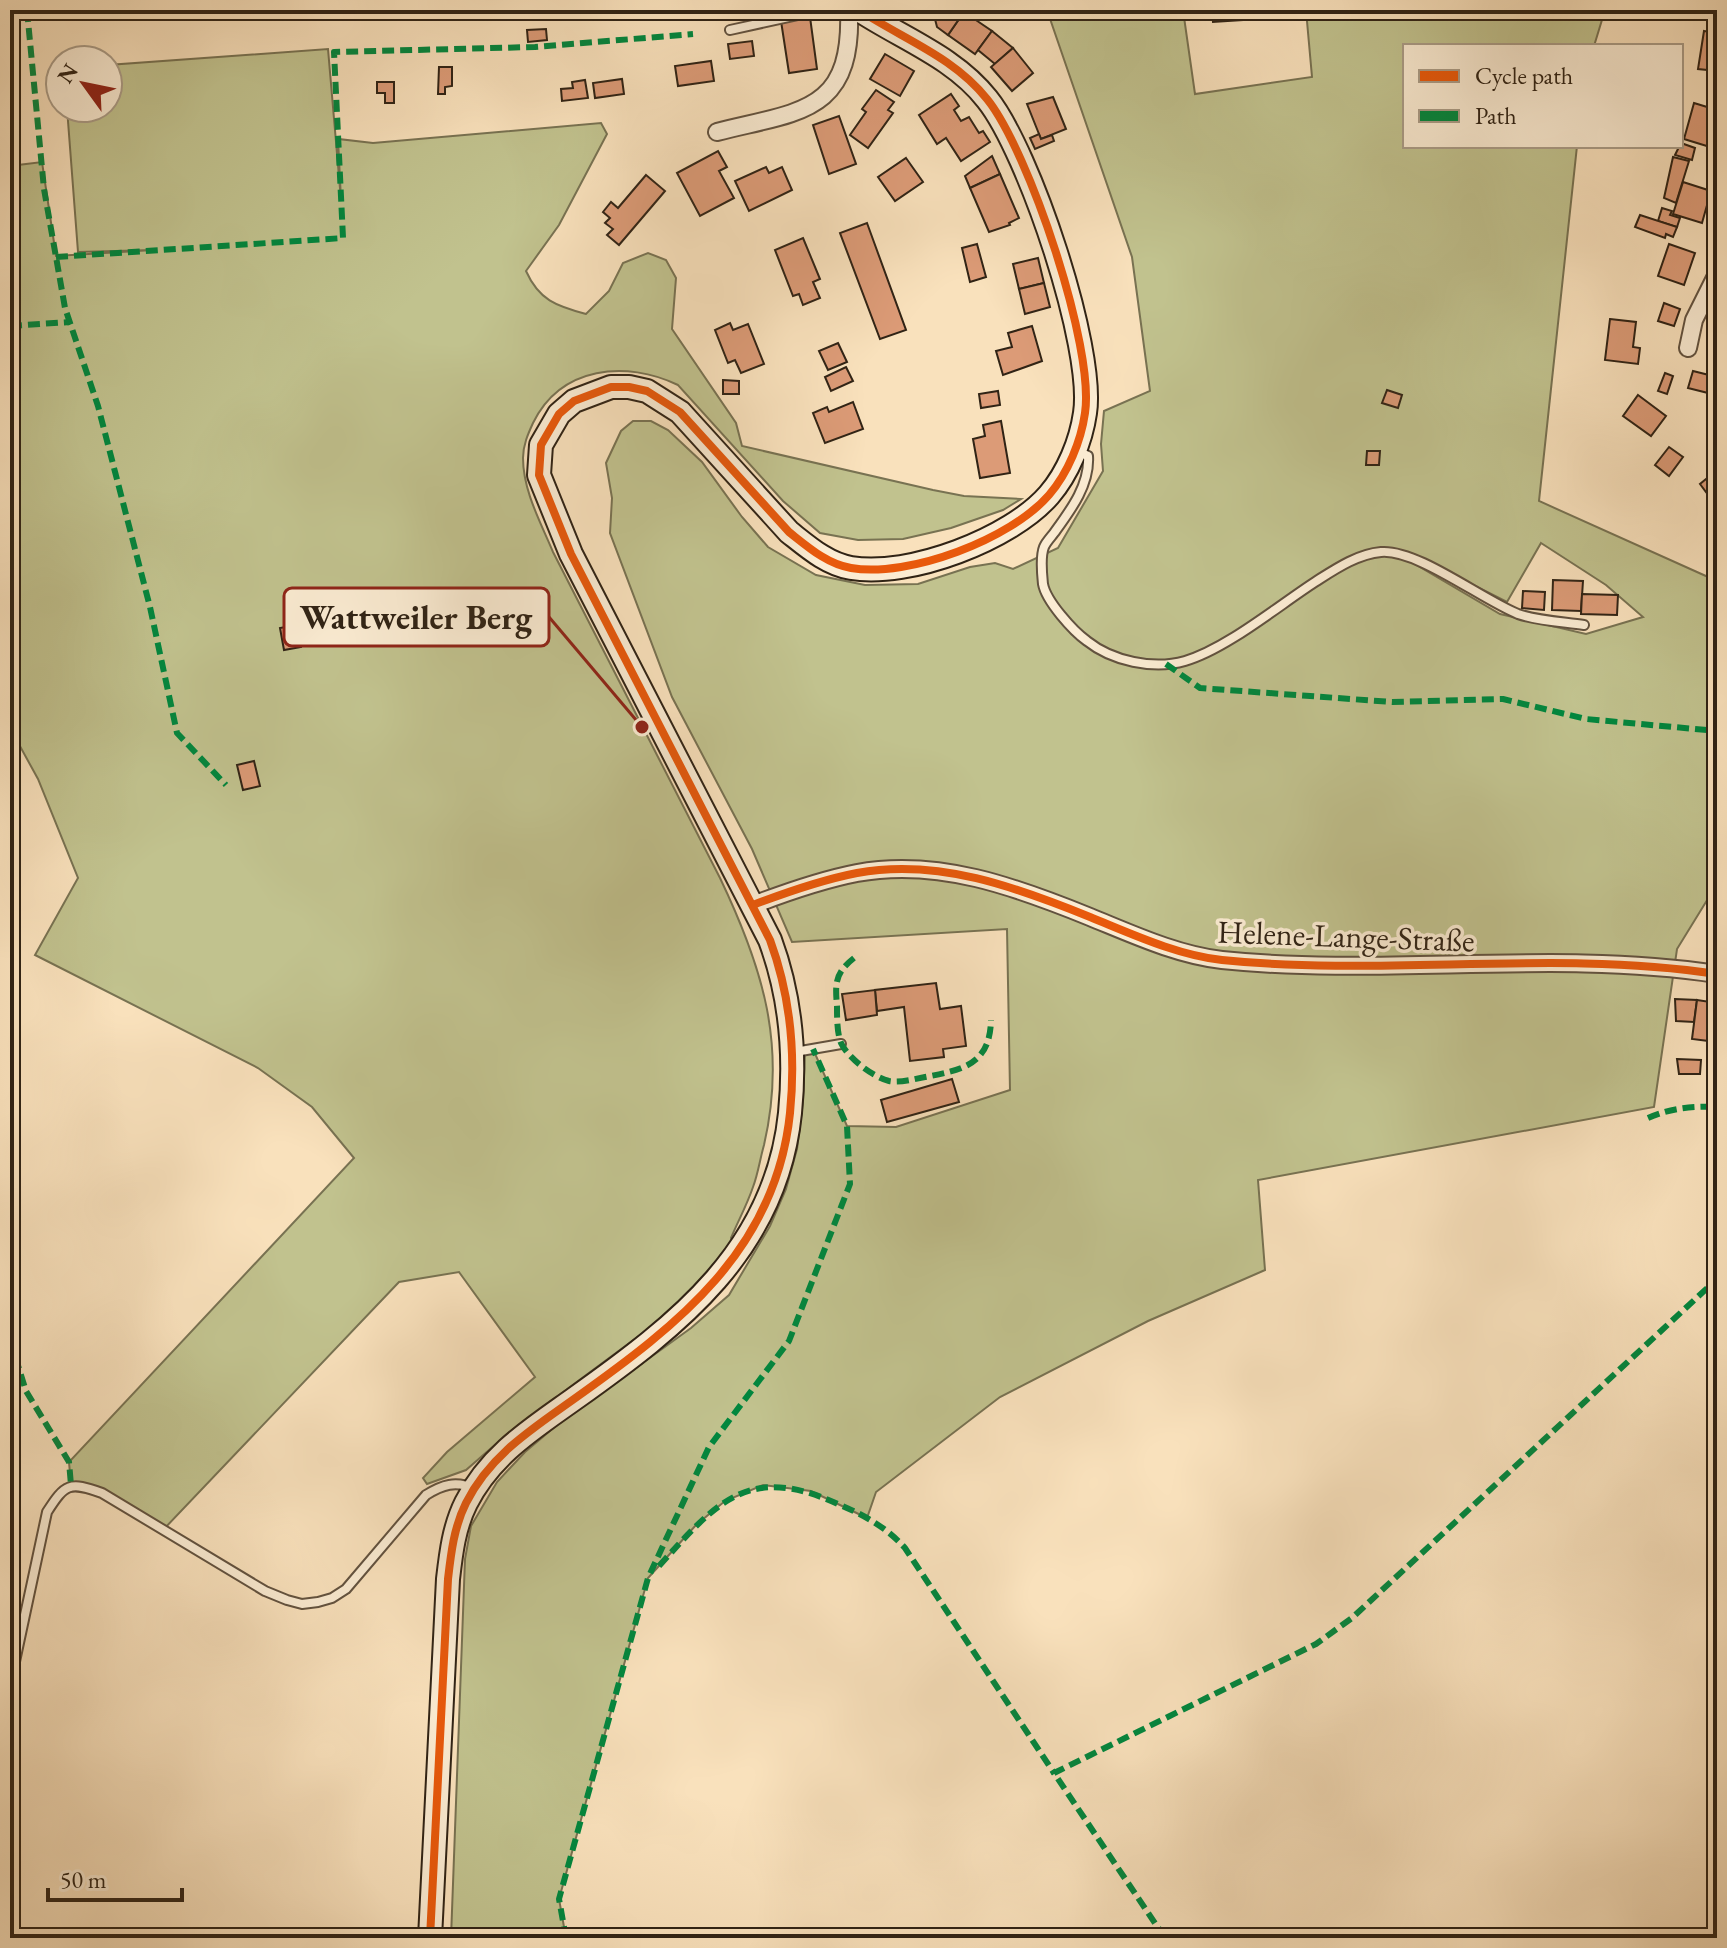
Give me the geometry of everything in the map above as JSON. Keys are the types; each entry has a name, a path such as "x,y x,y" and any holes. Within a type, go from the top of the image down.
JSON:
{"street":[{"path":"717,132 802,110 830,92 848,54 849,10"},
{"path":"430,1938 448,1579 452,1544 461,1514 474,1489 506,1449 619,1367 686,1311 709,1290 740,1250 759,1218 782,1160 788,1132 794,1052 791,1019 780,968 753,905 605,623 552,513 539,475 541,445 559,414 574,401 611,387 647,391 664,400 693,425 789,532 827,560 850,568 912,567 935,560 1013,524 1033,510 1050,494 1075,450 1086,410 1085,372 1052,239 1015,145 988,100 967,77 938,56 859,10"},
{"path":"1688,348 1694,320 1717,274"},
{"name":"Helene-Lange-Straße","path":"753,905 825,880 857,873 883,869 941,870 1007,886 1156,943 1219,960 1319,964 1612,965 1679,968 1717,974"}],"lane":[{"path":"730,30 821,10"},
{"path":"1075,450 1088,456 1089,466 1083,486 1069,511 1043,548 1043,587 1079,636 1098,650 1119,658 1166,664 1187,660 1222,643 1329,573 1355,559 1380,552 1403,554 1483,598 1522,615 1584,625"},
{"path":"794,1052 841,1044"},
{"path":"10,1685 47,1512 60,1491 71,1485 102,1493 265,1591 302,1604 332,1598 346,1589 426,1495 439,1486 454,1483 474,1489"}],"green space":[{"path":"1047,10 1183,10 1195,94 1312,77 1306,10 1605,10 1595,44 1403,44 1403,148 1577,148 1539,501 1717,581 1717,884 1677,949 1654,1107 1258,1180 1265,1270 1148,1321 1000,1397 876,1492 867,1518 811,1491 763,1485 725,1501 696,1525 648,1578 559,1899 566,1938 451,1938 465,1559 471,1526 497,1482 525,1452 557,1425 691,1328 729,1295 770,1226 786,1189 797,1149 805,1050 813,1049 847,1126 896,1127 1010,1090 1007,929 792,942 752,849 672,697 610,533 612,498 606,463 621,431 633,421 651,421 668,430 702,462 768,547 816,575 865,585 918,584 970,567 995,563 1013,569 1058,548 1103,471 1101,444 1104,411 1150,391 1132,257","holes":["1541,543 1606,585 1643,617 1586,634 1500,614 1415,564 1410,553 1507,602"]},
{"path":"328,49 341,200 338,139 373,143 601,123 607,134 559,225 526,271 543,295 557,305 586,314 609,291 623,263 648,253 666,260 676,278 672,329 736,423 742,446 964,496 1021,499 1003,510 951,528 903,539 858,540 820,533 783,501 678,385 637,372 596,373 577,379 545,404 531,427 523,453 526,483 534,506 553,552 720,878 759,976 772,1041 773,1074 764,1145 755,1182 731,1238 734,1243 700,1284 659,1321 512,1430 466,1470 427,1484 423,1478 447,1452 535,1377 459,1272 399,1282 163,1530 102,1493 71,1485 69,1462 354,1158 312,1107 258,1068 35,955 78,878 38,779 10,728 10,166 42,162 56,256 153,250 78,252 68,124 124,124 124,64"}],"building":[{"path":"1212,10 1257,10 1258,19 1213,22"},
{"path":"964,12 992,31 975,54 948,35"},
{"path":"950,13 959,19 948,35 937,27 935,19"},
{"path":"810,17 817,69 789,73 781,21"},
{"path":"546,29 547,40 528,42 527,30"},
{"path":"992,31 1013,48 995,64 978,50"},
{"path":"1704,31 1717,33 1717,71 1698,69"},
{"path":"752,41 754,56 730,59 728,44"},
{"path":"1013,48 1033,73 1012,91 991,67"},
{"path":"885,54 914,71 900,96 870,79"},
{"path":"711,61 714,81 678,86 675,66"},
{"path":"439,67 452,67 452,86 445,87 445,94 438,94"},
{"path":"622,79 624,94 595,98 593,83"},
{"path":"585,80 588,98 562,101 561,89 573,88 572,82"},
{"path":"377,82 394,82 394,103 385,103 385,93 377,93"},
{"path":"876,90 894,102 888,110 893,113 868,148 850,135 866,112 862,109"},
{"path":"951,94 959,106 954,110 961,121 969,117 979,133 983,131 990,142 961,161 946,138 937,144 919,115"},
{"path":"1053,97 1066,129 1041,139 1027,104"},
{"path":"1694,103 1717,110 1717,129 1710,147 1684,139"},
{"path":"839,116 856,164 829,174 813,125"},
{"path":"1039,134 1041,139 1052,135 1054,141 1035,149 1030,138"},
{"path":"1683,144 1695,148 1692,160 1675,155 1678,148 1683,148"},
{"path":"718,151 727,167 719,171 734,198 700,216 677,173"},
{"path":"992,156 1000,174 970,188 965,176"},
{"path":"1673,157 1689,161 1676,203 1664,198"},
{"path":"906,158 923,182 895,201 878,177"},
{"path":"766,167 769,173 782,167 792,190 749,211 735,181"},
{"path":"1000,174 1019,218 1010,225 989,232 970,188"},
{"path":"646,175 665,191 619,245 607,235 613,229 605,223 610,218 603,212 611,202 618,208"},
{"path":"1683,182 1711,191 1702,223 1673,214"},
{"path":"1662,208 1680,218 1677,227 1658,221"},
{"path":"1640,215 1677,227 1673,237 1666,234 1665,238 1635,227"},
{"path":"867,223 906,330 880,339 840,233"},
{"path":"803,238 820,279 813,282 820,298 803,305 799,294 793,296 775,250"},
{"path":"977,244 986,277 970,282 962,248"},
{"path":"1669,244 1695,253 1684,285 1658,276"},
{"path":"1038,258 1044,283 1019,289 1013,264"},
{"path":"1044,283 1050,307 1025,314 1019,289"},
{"path":"1664,303 1680,309 1674,326 1658,321"},
{"path":"1610,319 1636,322 1633,347 1640,348 1638,364 1605,360"},
{"path":"730,323 733,330 748,324 764,364 741,373 735,360 728,363 715,330"},
{"path":"1032,326 1042,361 1003,375 996,351 1012,347 1008,333"},
{"path":"838,343 847,362 828,370 819,351"},
{"path":"846,367 853,381 831,391 825,377"},
{"path":"1693,371 1713,376 1708,393 1688,388"},
{"path":"1665,373 1673,376 1667,394 1658,391"},
{"path":"723,380 739,381 739,394 723,394"},
{"path":"1387,390 1402,395 1398,408 1382,403"},
{"path":"998,391 1000,405 981,408 979,394"},
{"path":"1638,395 1666,416 1651,436 1623,416"},
{"path":"853,402 863,429 825,443 813,413 827,407 829,412"},
{"path":"1001,421 1010,473 980,478 973,439 985,436 983,425"},
{"path":"1669,447 1683,457 1669,476 1655,465"},
{"path":"1367,451 1380,451 1379,465 1366,465"},
{"path":"1717,470 1717,483 1706,492 1700,484"},
{"path":"1553,580 1583,581 1581,611 1552,610"},
{"path":"1523,591 1545,592 1544,610 1522,608"},
{"path":"1582,594 1618,595 1617,615 1581,614"},
{"path":"297,625 301,647 284,650 280,628"},
{"path":"254,761 260,786 243,790 237,765"},
{"path":"936,983 940,1009 961,1006 966,1046 943,1049 944,1057 910,1061 904,1007 877,1011 875,990"},
{"path":"875,990 877,1015 846,1020 842,994"},
{"path":"1675,999 1697,1000 1694,1022 1676,1021"},
{"path":"1697,1000 1717,1003 1717,1042 1692,1039"},
{"path":"1677,1059 1701,1060 1700,1074 1679,1074"},
{"path":"952,1079 959,1102 887,1122 881,1100"}],"marked path":[{"path":"27,10 44,189 65,308 98,406 150,607 177,733 226,785"},
{"path":"56,257 343,238 334,52 535,47 693,34"},
{"path":"10,326 70,322"},
{"path":"1166,664 1200,688 1392,702 1503,699 1586,719 1717,731"},
{"path":"854,958 843,969 836,985 840,1039 855,1061 883,1079 912,1080 972,1063 985,1047 991,1020"},
{"path":"566,1938 559,1899 648,1578 709,1447 789,1341 850,1184 847,1126 813,1049"},
{"path":"1648,1118 1682,1108 1717,1107"},
{"path":"1165,1938 1054,1773 1316,1644 1352,1618 1717,1279"},
{"path":"10,1340 26,1391 69,1462 71,1485"},
{"path":"659,1566 717,1507 757,1489 780,1487 807,1492 857,1513 882,1528 905,1548 1054,1773"}],"cycle path":[{"path":"430,1938 448,1579 462,1512 487,1471 513,1444 650,1342 716,1280 743,1244 765,1205 781,1162 792,1091 792,1047 787,1004 770,940 571,554 539,475 541,445 559,414 574,401 611,387 647,391 680,412 789,532 803,543 842,566 875,570 929,561 958,552 985,540 1032,511 1062,477 1073,456 1083,424 1085,383 1069,299 1039,204 1004,125 987,99 959,71 859,10"},
{"path":"753,905 857,873 917,869 947,872 1005,886 1155,943 1188,954 1222,960 1346,966 1594,964 1717,974"}],"place":[{"name":"Wattweiler Berg","path":"642,727"}]}
